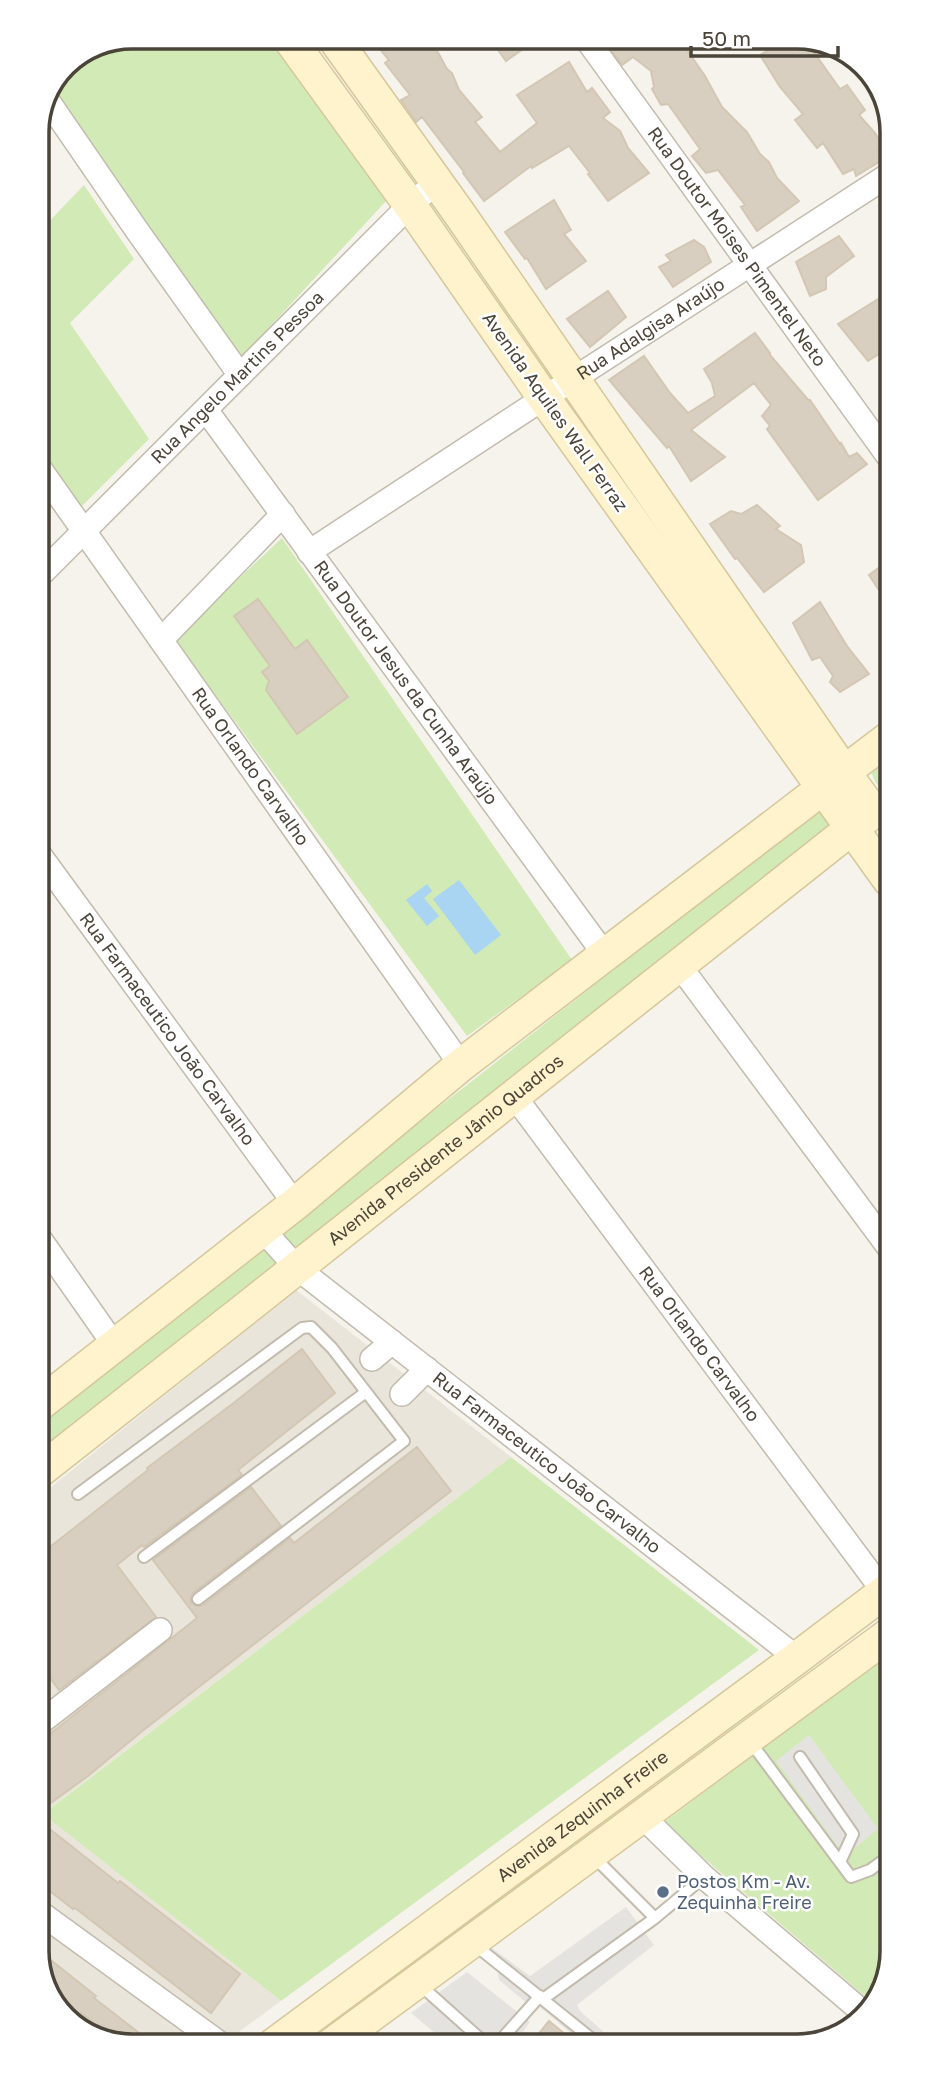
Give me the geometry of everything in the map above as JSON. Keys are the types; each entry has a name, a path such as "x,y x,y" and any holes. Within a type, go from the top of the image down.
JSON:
{"main road":[{"name":"Avenida Aquiles Wall Ferraz","path":"297,49 410,205 544,398 833,780"},
{"name":"Avenida Aquiles Wall Ferraz","path":"341,49 437,182 573,380 833,780"},
{"path":"49,1397 295,1204 461,1065 880,745"},
{"path":"833,780 876,818 880,837"},
{"name":"Avenida Presidente Jânio Quadros","path":"49,1464 679,965 876,818"},
{"name":"Avenida Zequinha Freire","path":"313,2033 880,1594"},
{"name":"Avenida Zequinha Freire","path":"346,2034 641,1815 880,1643"}],"street":[{"name":"Rua Doutor Moises Pimentel Neto","path":"594,49 880,445"},
{"path":"53,108 240,375"},
{"name":"Rua Adalgisa Araújo","path":"309,552 880,181"},
{"name":"Rua Angelo Martins Pessoa","path":"49,566 410,205 437,182"},
{"name":"Rua Doutor Jesus da Cunha Araújo","path":"206,410 605,956"},
{"name":"Rua Orlando Carvalho","path":"49,482 461,1065"},
{"path":"161,640 283,514"},
{"name":"Rua Farmaceutico João Carvalho","path":"49,867 295,1204"},
{"path":"679,965 880,1236"},
{"name":"Rua Orlando Carvalho","path":"515,1097 880,1580"},
{"name":"Rua Farmaceutico João Carvalho","path":"262,1229 298,1268 797,1658"},
{"path":"49,1252 115,1346"},
{"path":"372,1359 393,1342"},
{"path":"402,1394 427,1369"},
{"path":"49,1716 160,1630"},
{"path":"641,1815 704,1877 858,2008"},
{"path":"49,1919 198,2034"}],"lane":[{"path":"78,1494 302,1328 311,1327 354,1374 404,1441 198,1599"},
{"path":"354,1374 372,1359"},
{"path":"144,1557 366,1392"},
{"path":"382,1413 402,1394"},
{"path":"747,1738 851,1877 870,1870 880,1863"},
{"path":"800,1757 853,1834 840,1862"},
{"path":"590,1853 654,1918"},
{"path":"507,2034 541,1998 654,1918 704,1877"},
{"path":"470,1941 586,2034"},
{"path":"417,1982 475,2034"}],"shaded area":[{"path":"296,1290 511,1457 49,1809 49,1489"},
{"path":"809,1735 878,1829 845,1856 776,1761"},
{"path":"52,1820 281,2001 236,2034 127,2034 100,2028 82,2017 73,2010 60,1992 51,1967 49,1823"},
{"path":"626,1907 654,1945 577,2005 580,2011 606,2034 572,2034 533,2001 528,2004 499,1980 498,1972 477,1955 489,1946 530,1976"},
{"path":"467,1972 530,2022 521,2034 436,2034 411,2013"}],"green space":[{"path":"132,49 278,49 387,200 239,360 56,99 73,73 100,55"},
{"path":"84,185 134,259 70,323 149,439 79,509 49,466 49,221"},
{"path":"282,538 572,960 467,1036 174,639"},
{"path":"880,755 880,787 874,778 869,765"},
{"path":"820,808 839,829 297,1254 282,1236 282,1230"},
{"path":"258,1248 272,1256 276,1272 49,1450 49,1411"},
{"path":"511,1457 759,1650 281,2001 49,1819 49,1809"},
{"path":"880,1661 880,1951 876,1978 866,1997 663,1823"}],"water":[{"path":"459,880 501,935 475,955 433,899"},
{"path":"427,884 432,891 424,898 439,916 427,926 406,900"}],"building":[{"path":"380,49 436,49 452,73 459,90 482,117 475,122 500,152 537,123 517,95 569,62 587,92 592,88 610,112 603,118 620,131 628,148 649,173 608,201 569,146 532,168 531,166 484,201 422,117 416,122 401,100 410,95 385,63 389,60"},
{"path":"498,49 523,49 506,61"},
{"path":"611,49 686,49 722,107 747,132 777,178 799,201 757,231 741,207 745,205 718,170 706,173 692,156 700,149 668,104 661,105 652,89 654,87 651,71 633,57 622,65"},
{"path":"770,49 813,51 840,89 847,85 865,110 859,115 880,141 880,161 856,176 854,169 843,174 823,143 817,148 795,120 803,114 780,87 760,55"},
{"path":"554,200 571,230 564,234 586,261 546,289 527,258 525,259 505,232"},
{"path":"839,236 854,256 826,277 826,289 810,296 796,262"},
{"path":"694,240 704,247 711,262 673,287 659,267 671,261 666,255"},
{"path":"608,291 626,317 590,347 567,319"},
{"path":"880,298 880,353 868,361 838,324"},
{"path":"755,333 770,355 810,400 849,457 857,453 867,464 818,500 767,429 770,426 762,416 771,405 754,383 691,430 725,457 691,481 669,446 667,448 609,380 644,356 688,413 715,396 712,383 704,369"},
{"path":"757,505 780,526 776,529 801,545 804,562 764,592 737,558 735,559 710,524 731,511 741,514"},
{"path":"880,567 880,592 869,575"},
{"path":"258,599 295,649 307,640 348,697 297,734 266,690 269,681 262,672 270,666 234,616"},
{"path":"820,602 847,646 869,674 840,692 830,682 833,676 820,657 812,660 793,623"},
{"path":"302,1349 335,1393 238,1470 242,1475 117,1565 156,1617 59,1690 49,1677 49,1548 148,1470 147,1468"},
{"path":"417,1447 451,1491 49,1804 49,1735 197,1618 153,1560 251,1487 281,1526 193,1593 191,1603 202,1606 290,1538 294,1543"},
{"path":"51,1830 118,1883 120,1881 240,1974 211,2013 49,1890"},
{"path":"50,1959 140,2034 101,2028 81,2013 80,2015 73,2010 60,1992 53,1978"},
{"path":"549,2021 565,2034 538,2034"}],"place":[{"name":"Postos Km - Av. Zequinha Freire","path":"663,1892"}]}
